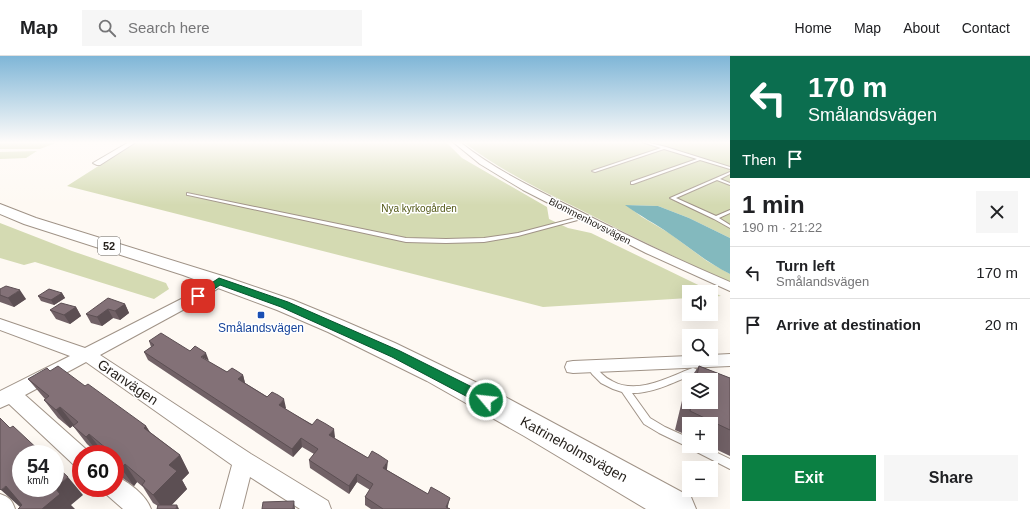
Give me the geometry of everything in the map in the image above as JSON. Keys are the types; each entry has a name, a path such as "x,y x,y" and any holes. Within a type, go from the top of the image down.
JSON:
{"main road":[{"name":"Katrineholmsvägen","path":"0,209 215,284 334,337 390,363 454,396 652,509"},
{"name":"Katrineholmsvägen","path":"0,214 284,305 403,358 551,435 679,509"}],"street":[{"name":"Blommenhovsvägen","path":"485,163 494,170 582,217 683,267 730,287"},
{"path":"72,451 5,397 198,296 215,284"},
{"name":"Granvägen","path":"0,324 86,354 244,461 320,509"},
{"path":"573,367 591,366 690,369 730,360"},
{"path":"231,509 244,461"},
{"path":"124,495 140,509"},
{"path":"0,505 4,509"}],"lane":[{"path":"594,171 619,163"},
{"path":"632,183 688,163"},
{"path":"714,163 730,168"},
{"path":"730,174 672,198 716,218 730,227"},
{"path":"717,179 730,184"},
{"path":"188,194 406,240 484,240 518,234 582,217"},
{"path":"716,218 730,211"},
{"path":"591,366 602,379 625,390 637,390 690,369"},
{"path":"625,390 647,421 682,440"},
{"path":"708,453 730,464"}],"green space":[{"name":"Nya kyrkogården","path":"103,163 471,163 547,207 549,219 568,228 591,233 698,285 682,285 682,298 543,307 67,186"},
{"path":"494,163 730,163 730,238 689,218 658,206 626,205 642,217 669,233 707,261 730,274 730,283 635,238"},
{"path":"0,223 72,251 166,283 169,289 154,299 35,262 24,265 0,258"}],"water":[{"path":"625,205 658,206 689,218 730,238 730,274 707,260 665,230"}],"building":[{"path":"6,286 20,290 8,298 0,295 0,289"},
{"path":"49,289 62,293 51,300 38,296"},
{"path":"108,298 125,304 115,311 108,309 97,317 86,314"},
{"path":"61,303 76,307 64,315 50,310"},
{"path":"161,333 190,351 195,346 206,353 201,357 227,372 232,368 237,371 243,375 238,379 267,397 272,392 278,395 284,399 279,405 312,425 317,419 326,424 334,429 329,435 368,458 372,451 379,455 388,461 383,468 428,494 431,487 450,498 446,507 450,509 383,509 365,497 373,484 357,474 349,486 309,460 318,449 301,438 292,449 144,352 154,345 149,341"},
{"path":"58,366 85,386 88,384 146,426 144,428 180,455 169,465 177,471 153,495 142,485 145,481 125,464 124,465 124,445 102,445 89,434 86,437 73,426 78,422 60,407 56,410 44,400 49,396 28,379 47,368 50,371"},
{"path":"699,366 717,373 698,373"},
{"path":"718,373 730,378 730,430 718,424 718,417 703,417 690,411 690,409 718,409"},
{"path":"0,418 10,428 13,426 33,445 12,445 12,493 6,486 1,490"},
{"path":"64,473 68,477 64,480"},
{"path":"15,497 56,497 42,509 18,509 22,505"},
{"path":"294,501 293,509 262,509 263,502"},
{"path":"158,505 177,505 176,509 157,509"}],"place":[{"name":"Smålandsvägen","path":"261,315"}],"route":[{"path":"198,296 219,281 284,305 331,325 396,354 486,400"}]}
